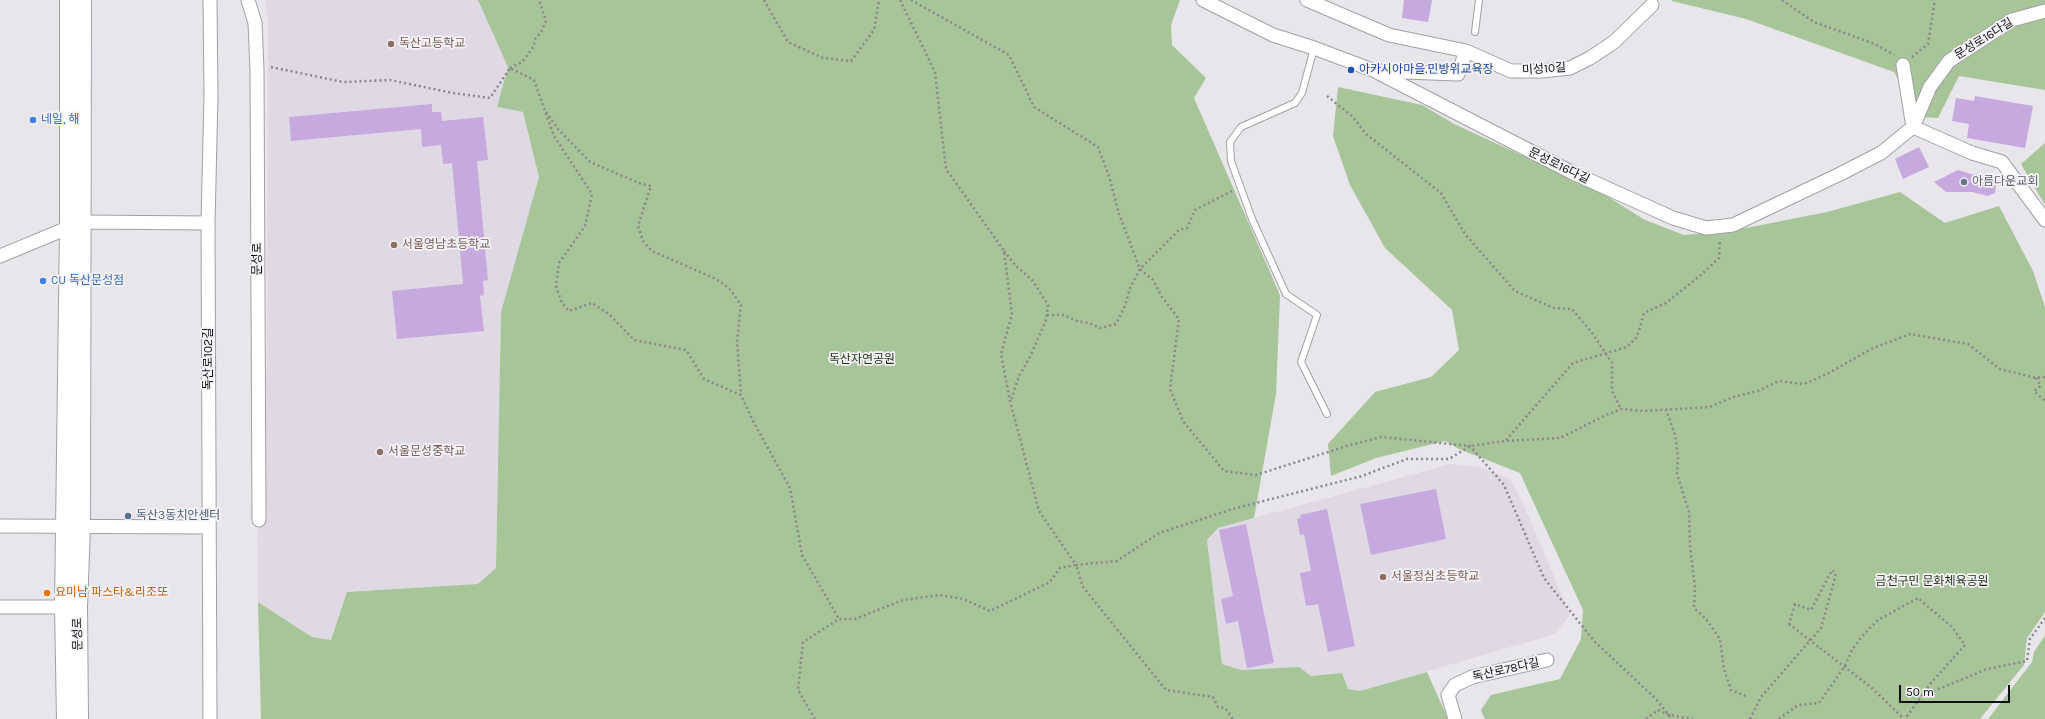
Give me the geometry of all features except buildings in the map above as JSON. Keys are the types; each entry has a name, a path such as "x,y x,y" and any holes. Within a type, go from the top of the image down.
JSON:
{"main road":[{"name":"문성로","path":"69,0 75,225"},
{"name":"문성로","path":"66,719 73,526 75,225 82,0"},
{"name":"문성로","path":"71,607 79,719"}],"street":[{"name":"독산로102길","path":"210,0 211,95 208,223 210,719"},
{"name":"문성로","path":"248,0 256,23 259,520"},
{"name":"문성로16다길","path":"1203,0 1273,35 1314,48 1375,71 1571,172 1673,218 1706,228 1733,225 1881,153 1913,127 1930,87 1949,61 2012,20 2045,11"},
{"name":"미성10길","path":"1307,0 1389,35 1466,51 1511,71 1542,71 1570,68 1590,58 1614,42 1652,6"},
{"path":"1375,71 1458,74 1466,51"},
{"path":"1902,65 1913,127 1972,153 2002,162 2045,220"},
{"path":"0,256 75,225 208,223"},
{"path":"0,526 209,527"},
{"path":"0,607 71,607"},
{"name":"독산로78다길","path":"1455,719 1448,695 1455,685 1472,676 1547,660"}],"lane":[{"path":"1475,32 1479,0"},
{"path":"1314,48 1302,93 1296,103 1241,127 1230,142 1231,161 1240,187 1252,219 1286,294 1317,315 1301,362 1327,414"}],"path":[{"path":"256,70 274,67 342,82 390,80 453,93 490,98 510,68 522,62 534,46 535,39 541,32 546,21 539,0"},
{"path":"764,0 788,42 823,58 851,61 874,30 879,0"},
{"path":"900,0 935,72 946,169 1004,251 1016,266 1033,281 1048,305 1047,315 1030,357 1019,376 1010,401"},
{"path":"911,0 1009,55 1034,107 1098,147 1109,176 1119,214 1140,269 1152,280 1162,297 1179,319 1170,389 1183,421 1224,471 1256,475 1347,446 1381,438 1470,446 1505,441 1560,438 1621,409 1710,407 1733,397 1758,391 1779,381 1804,384 1829,373 1871,349 1910,334 1968,344 2000,368 2036,378 2045,377"},
{"path":"1782,0 1814,22 1875,44 1899,58 1902,65 1928,44 1935,0"},
{"path":"510,68 534,80 554,136 592,194 585,226 559,263 556,286 562,303 570,311 592,303 610,315 634,340 686,350 704,379 741,395"},
{"path":"1327,96 1353,117 1366,134 1441,193 1465,234 1515,291 1554,308 1572,309 1592,333 1612,363 1612,391 1621,409"},
{"path":"544,108 558,130 590,162 651,186 638,226 642,241 652,251 716,279 729,288 741,305 737,341 741,395 753,421 790,488 802,555 839,619"},
{"path":"1047,315 1064,315 1077,321 1089,323 1100,328 1116,324 1125,306 1130,288 1140,269 1179,230 1187,228 1195,210 1240,187"},
{"path":"1505,441 1573,363 1627,347 1637,337 1644,313 1666,303 1701,275 1719,258 1720,238"},
{"path":"1004,251 1012,314 1001,354 1010,401 1039,511 1076,565 1083,587 1166,690 1213,697 1218,707 1225,708 1233,719"},
{"path":"2036,378 2042,386 2034,391 2045,401"},
{"path":"1666,409 1675,435 1678,456 1677,474 1689,512 1695,588 1694,608 1706,619 1720,638 1724,669 1731,690 1746,696"},
{"path":"816,719 798,690 803,642 839,619 855,619 903,600 939,595 963,599 990,611 1050,582 1060,568 1117,561 1159,533 1236,508 1362,476 1407,459 1449,459 1470,446"},
{"path":"1470,446 1504,485 1544,578 1594,641 1656,699 1672,719"},
{"path":"1750,719 1761,697 1821,628 1836,574 1832,570 1811,610 1795,604 1789,624 1820,648 1845,666 1904,719 1950,660 1965,645 1952,627 1918,598 1878,620 1852,650 1845,666 1819,703 1798,704 1779,719"},
{"path":"1923,696 1987,669 2027,661 2030,638 2045,618"},
{"path":"1646,719 1658,710 1669,715 1693,719"}],"shaded area":[{"path":"265,0 528,0 497,107 523,112 540,177 501,312 496,568 478,584 347,592 332,640 312,637 258,602 257,540 267,365 268,17"},
{"name":"서울정심초등학교","path":"1451,464 1480,467 1510,479 1521,499 1570,614 1555,634 1360,691 1348,689 1342,673 1311,676 1298,667 1241,670 1222,664 1207,540 1218,528"}],"green space":[{"name":"독산자연공원","path":"478,0 1180,0 1171,25 1172,45 1206,78 1194,98 1280,295 1276,394 1254,518 1218,528 1207,540 1222,664 1241,670 1299,667 1311,676 1342,673 1348,689 1360,691 1427,672 1448,719 261,719 258,602 312,637 331,640 347,592 478,584 496,568 501,312 539,177 523,112 497,107 508,67"},
{"path":"1672,0 2045,0 2045,90 1959,76 1938,118 1921,117 1894,72 1746,19"},
{"name":"금천구민 문화체육공원","path":"1338,87 1422,105 1454,124 1597,190 1645,220 1684,235 1731,231 1827,212 1900,192 1945,223 1999,206 2033,271 2045,307 2045,612 2027,638 2024,665 1980,719 1485,719 1481,710 1491,695 1560,679 1581,639 1583,610 1520,473 1459,449 1445,441 1376,458 1331,476 1328,444 1375,392 1431,377 1459,350 1452,310 1385,248 1350,185 1333,136"},
{"path":"2045,143 2045,205 2021,164"},
{"path":"2045,635 2045,719 1988,719 2032,662 2034,652"}],"place":[{"name":"독산고등학교","path":"391,44"},
{"name":"아카시아마을.민방위교육장","path":"1351,70"},
{"name":"네일, 해","path":"33,120"},
{"name":"아름다운교회","path":"1964,182"},
{"name":"서울영남초등학교","path":"394,245"},
{"name":"CU 독산문성점","path":"43,281"},
{"name":"서울문성중학교","path":"380,452"},
{"name":"독산3동치안센터","path":"128,516"},
{"name":"서울정심초등학교","path":"1383,577"},
{"name":"요미남 파스타&리조또","path":"47,593"}]}
